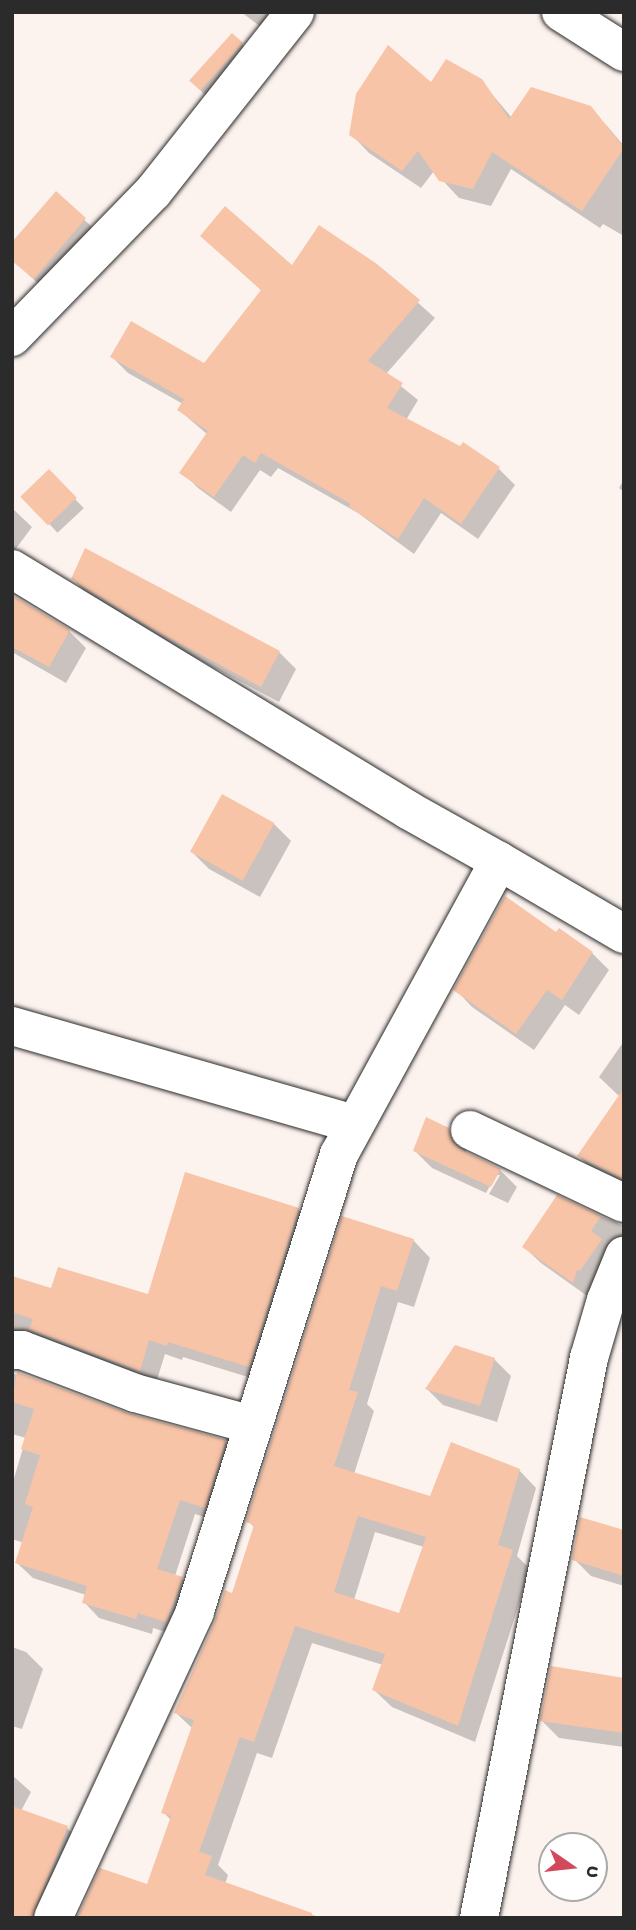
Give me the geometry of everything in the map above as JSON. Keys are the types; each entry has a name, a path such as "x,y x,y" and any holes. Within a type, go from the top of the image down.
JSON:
{"street":[{"path":"12,337 153,192 295,12"},
{"path":"561,12 624,52"},
{"path":"12,569 408,810 624,934"},
{"path":"53,1918 190,1626 329,1180 353,1124 499,861"},
{"path":"12,1026 353,1124"},
{"path":"470,1130 624,1203"},
{"path":"479,1918 589,1358 606,1300 624,1255"},
{"path":"12,1350 22,1350 135,1393 253,1425"}],"building":[{"path":"232,33 243,43 200,91 189,81"},
{"path":"388,45 431,82 446,59 482,79 509,119 531,87 591,106 624,148 582,211 492,152 473,189 439,181 418,151 402,171 349,135 356,94"},
{"path":"56,191 86,218 34,279 12,261 12,242"},
{"path":"225,206 292,265 319,225 377,264 420,300 368,361 403,383 387,408 460,446 463,442 500,467 461,524 424,498 398,539 349,507 351,504 261,453 255,463 243,455 214,497 179,473 208,431 177,410 184,399 110,357 131,321 204,363 261,290 200,236"},
{"path":"49,469 77,498 48,526 20,497"},
{"path":"85,548 280,651 261,687 153,629 71,579"},
{"path":"12,595 70,630 49,667 12,647"},
{"path":"222,794 274,823 242,881 190,852"},
{"path":"505,896 556,932 559,928 593,952 562,1000 547,990 516,1034 453,990"},
{"path":"624,1088 624,1179 577,1156"},
{"path":"426,1117 449,1128 452,1142 460,1149 501,1169 491,1187 413,1151"},
{"path":"185,1172 299,1208 249,1367 168,1342 167,1346 149,1340 140,1371 29,1329 33,1319 12,1312 12,1276 51,1288 58,1267 148,1294"},
{"path":"557,1195 601,1216 591,1231 602,1239 580,1271 577,1270 573,1283 522,1247"},
{"path":"342,1216 414,1239 397,1291 381,1286 349,1390 358,1392 334,1466 430,1496 451,1442 520,1469 498,1545 513,1550 458,1726 372,1690 385,1654 295,1626 254,1742 240,1737 199,1852 212,1856 205,1875 312,1913 312,1918 77,1918 100,1868 147,1884 171,1816 161,1813 194,1720 174,1713 215,1621 225,1590 232,1593 254,1525 246,1522","holes":["358,1516 426,1537 399,1613 334,1592"]},
{"path":"455,1345 495,1358 480,1406 425,1389"},
{"path":"17,1372 127,1413 226,1440 205,1508 180,1500 157,1569 183,1577 166,1622 138,1613 136,1619 82,1603 87,1586 15,1563 33,1507 25,1504 40,1455 21,1449 34,1409 12,1402"},
{"path":"580,1517 624,1530 624,1576 572,1560"},
{"path":"551,1666 624,1678 624,1733 540,1721"},
{"path":"12,1806 68,1826 32,1918 12,1918"}]}
